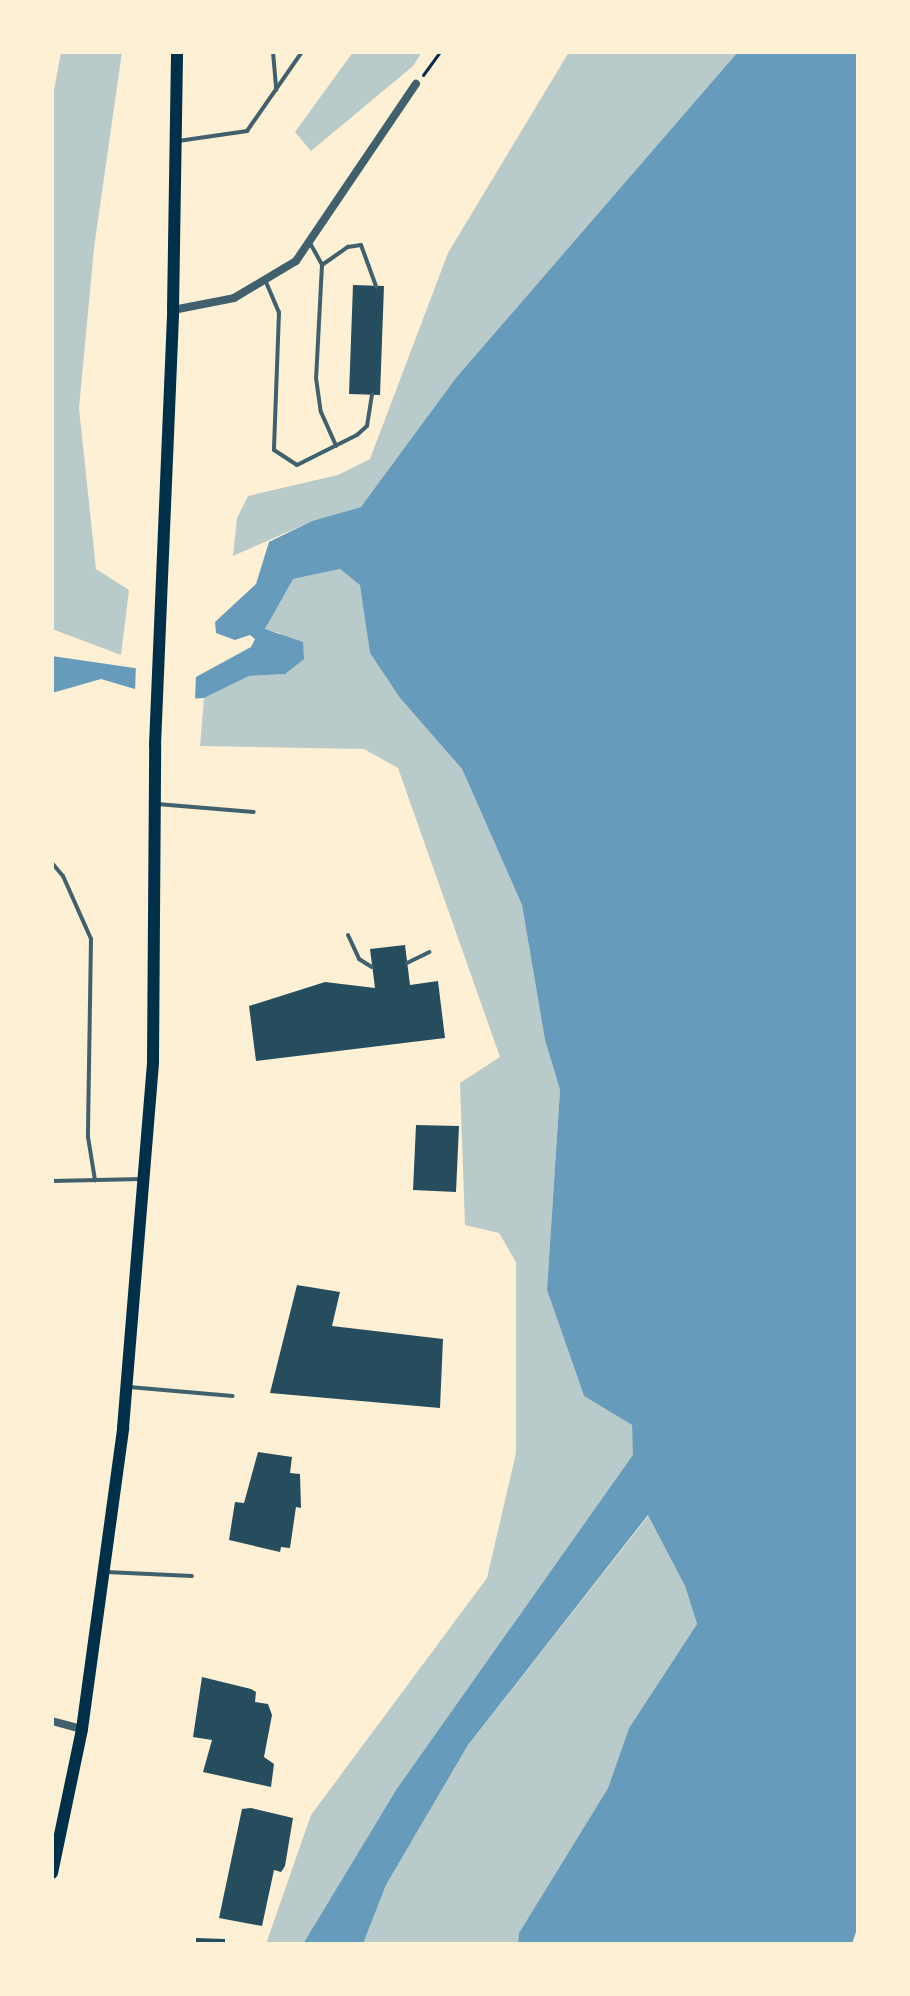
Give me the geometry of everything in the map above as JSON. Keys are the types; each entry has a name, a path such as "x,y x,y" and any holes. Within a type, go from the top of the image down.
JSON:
{"main road":[{"path":"52,1873 82,1729 127,1387 153,1061 155,745 173,310 177,52"}],"street":[{"path":"173,310 234,298 296,261 416,84"},
{"path":"52,1721 82,1729"}],"lane":[{"path":"273,52 277,92"},
{"path":"176,141 247,131 302,52"},
{"path":"309,242 322,265 316,378 321,412 336,446"},
{"path":"322,265 348,247 361,245 376,286"},
{"path":"265,279 279,312 274,450 297,465 336,446 367,426 372,394"},
{"path":"154,803 254,812"},
{"path":"52,863 63,876 91,939 88,1137 95,1180"},
{"path":"348,935 359,959 372,967"},
{"path":"407,963 430,952"},
{"path":"52,1181 143,1179"},
{"path":"127,1387 233,1396"},
{"path":"104,1571 192,1576"}],"path":[{"path":"416,84 440,52"}],"shaded area":[{"path":"61,52 122,52 94,248 79,408 96,569 129,590 121,655 52,629 52,102"},
{"path":"353,52 422,52 413,66 311,151 295,132"},
{"path":"569,52 738,52 361,507 312,521 233,556 237,518 248,496 338,475 370,459 448,253"},
{"path":"340,569 361,585 370,653 400,698 462,769 522,905 545,1040 560,1090 547,1290 584,1396 632,1425 634,1455 396,1790 303,1944 266,1944 311,1815 487,1578 516,1453 516,1262 499,1233 465,1225 460,1083 500,1057 398,768 364,749 200,746 204,698 249,676 285,674 280,633 265,630 284,590 293,579"},
{"path":"649,1515 685,1586 697,1624 629,1728 608,1788 519,1933 518,1944 363,1944 386,1885 468,1745"}],"water":[{"path":"738,52 858,52 858,1926 852,1944 518,1944 519,1933 608,1788 629,1728 697,1624 685,1586 648,1515 468,1745 386,1885 363,1944 303,1944 396,1790 633,1455 632,1425 584,1396 547,1290 560,1090 545,1040 522,905 462,769 400,698 370,653 360,585 340,569 293,579 265,629 303,642 304,659 285,674 249,676 204,698 172,700 101,679 52,693 52,656 196,677 251,647 255,639 250,635 235,640 216,633 215,622 256,584 269,542 312,521 361,507 456,378"}],"pier":[{"path":"136,664 196,673 195,702 171,704 135,692"}],"building":[{"path":"353,285 384,286 380,395 349,394"},
{"path":"405,945 410,985 438,981 445,1038 256,1061 249,1006 325,982 375,988 370,949"},
{"path":"416,1125 459,1126 456,1192 413,1190"},
{"path":"297,1285 340,1292 332,1326 443,1339 440,1408 270,1393"},
{"path":"258,1452 292,1457 290,1473 300,1474 301,1508 296,1507 290,1548 281,1547 280,1552 229,1540 235,1502 244,1503"},
{"path":"202,1677 251,1689 256,1692 255,1702 268,1704 272,1715 264,1757 274,1764 271,1787 203,1772 212,1740 193,1737"},
{"path":"251,1808 293,1818 285,1866 281,1872 274,1870 262,1926 219,1918 242,1809"},
{"path":"196,1938 225,1939 225,1944 196,1944"}]}
